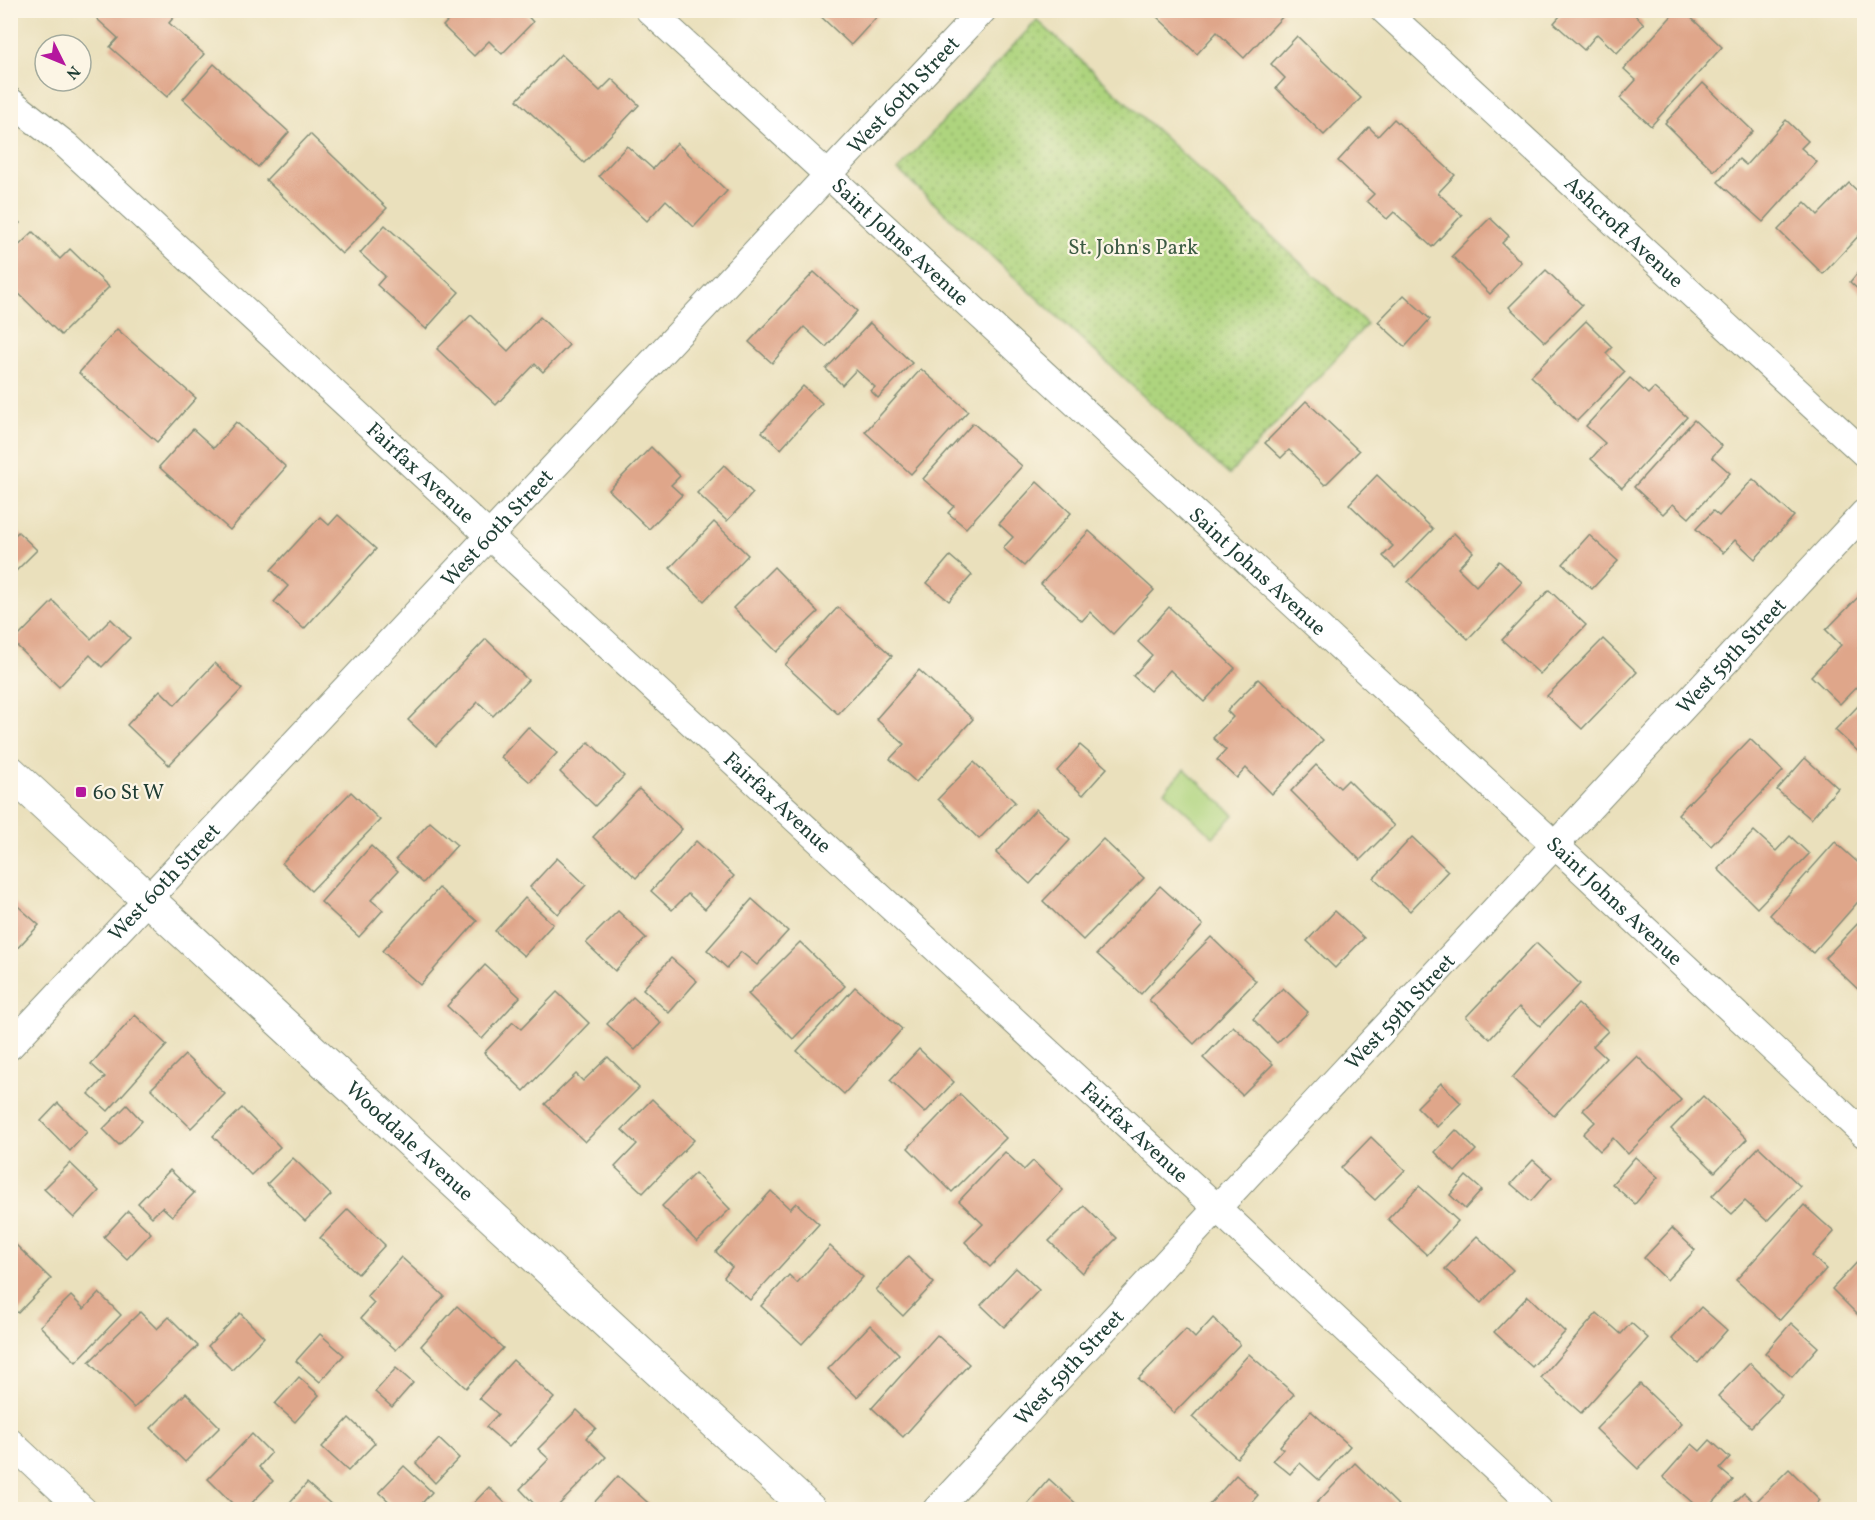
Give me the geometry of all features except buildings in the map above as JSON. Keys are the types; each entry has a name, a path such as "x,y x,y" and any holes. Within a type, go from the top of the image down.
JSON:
{"street":[{"name":"Saint Johns Avenue","path":"649,10 1556,845 1864,1134"},
{"name":"West 60th Street","path":"10,1046 983,10"},
{"name":"Ashcroft Avenue","path":"1384,10 1864,453"},
{"name":"Fairfax Avenue","path":"10,101 66,145 1217,1208 1539,1509"},
{"name":"West 59th Street","path":"936,1509 1864,513"},
{"name":"Wooddale Avenue","path":"10,772 810,1509"},
{"path":"10,1442 83,1509"}],"green space":[{"name":"St. John's Park","path":"1037,20 1367,324 1229,475 898,170"},
{"path":"1185,769 1234,815 1213,837 1164,791"}],"place":[{"name":"60 St W","path":"81,792"}]}
